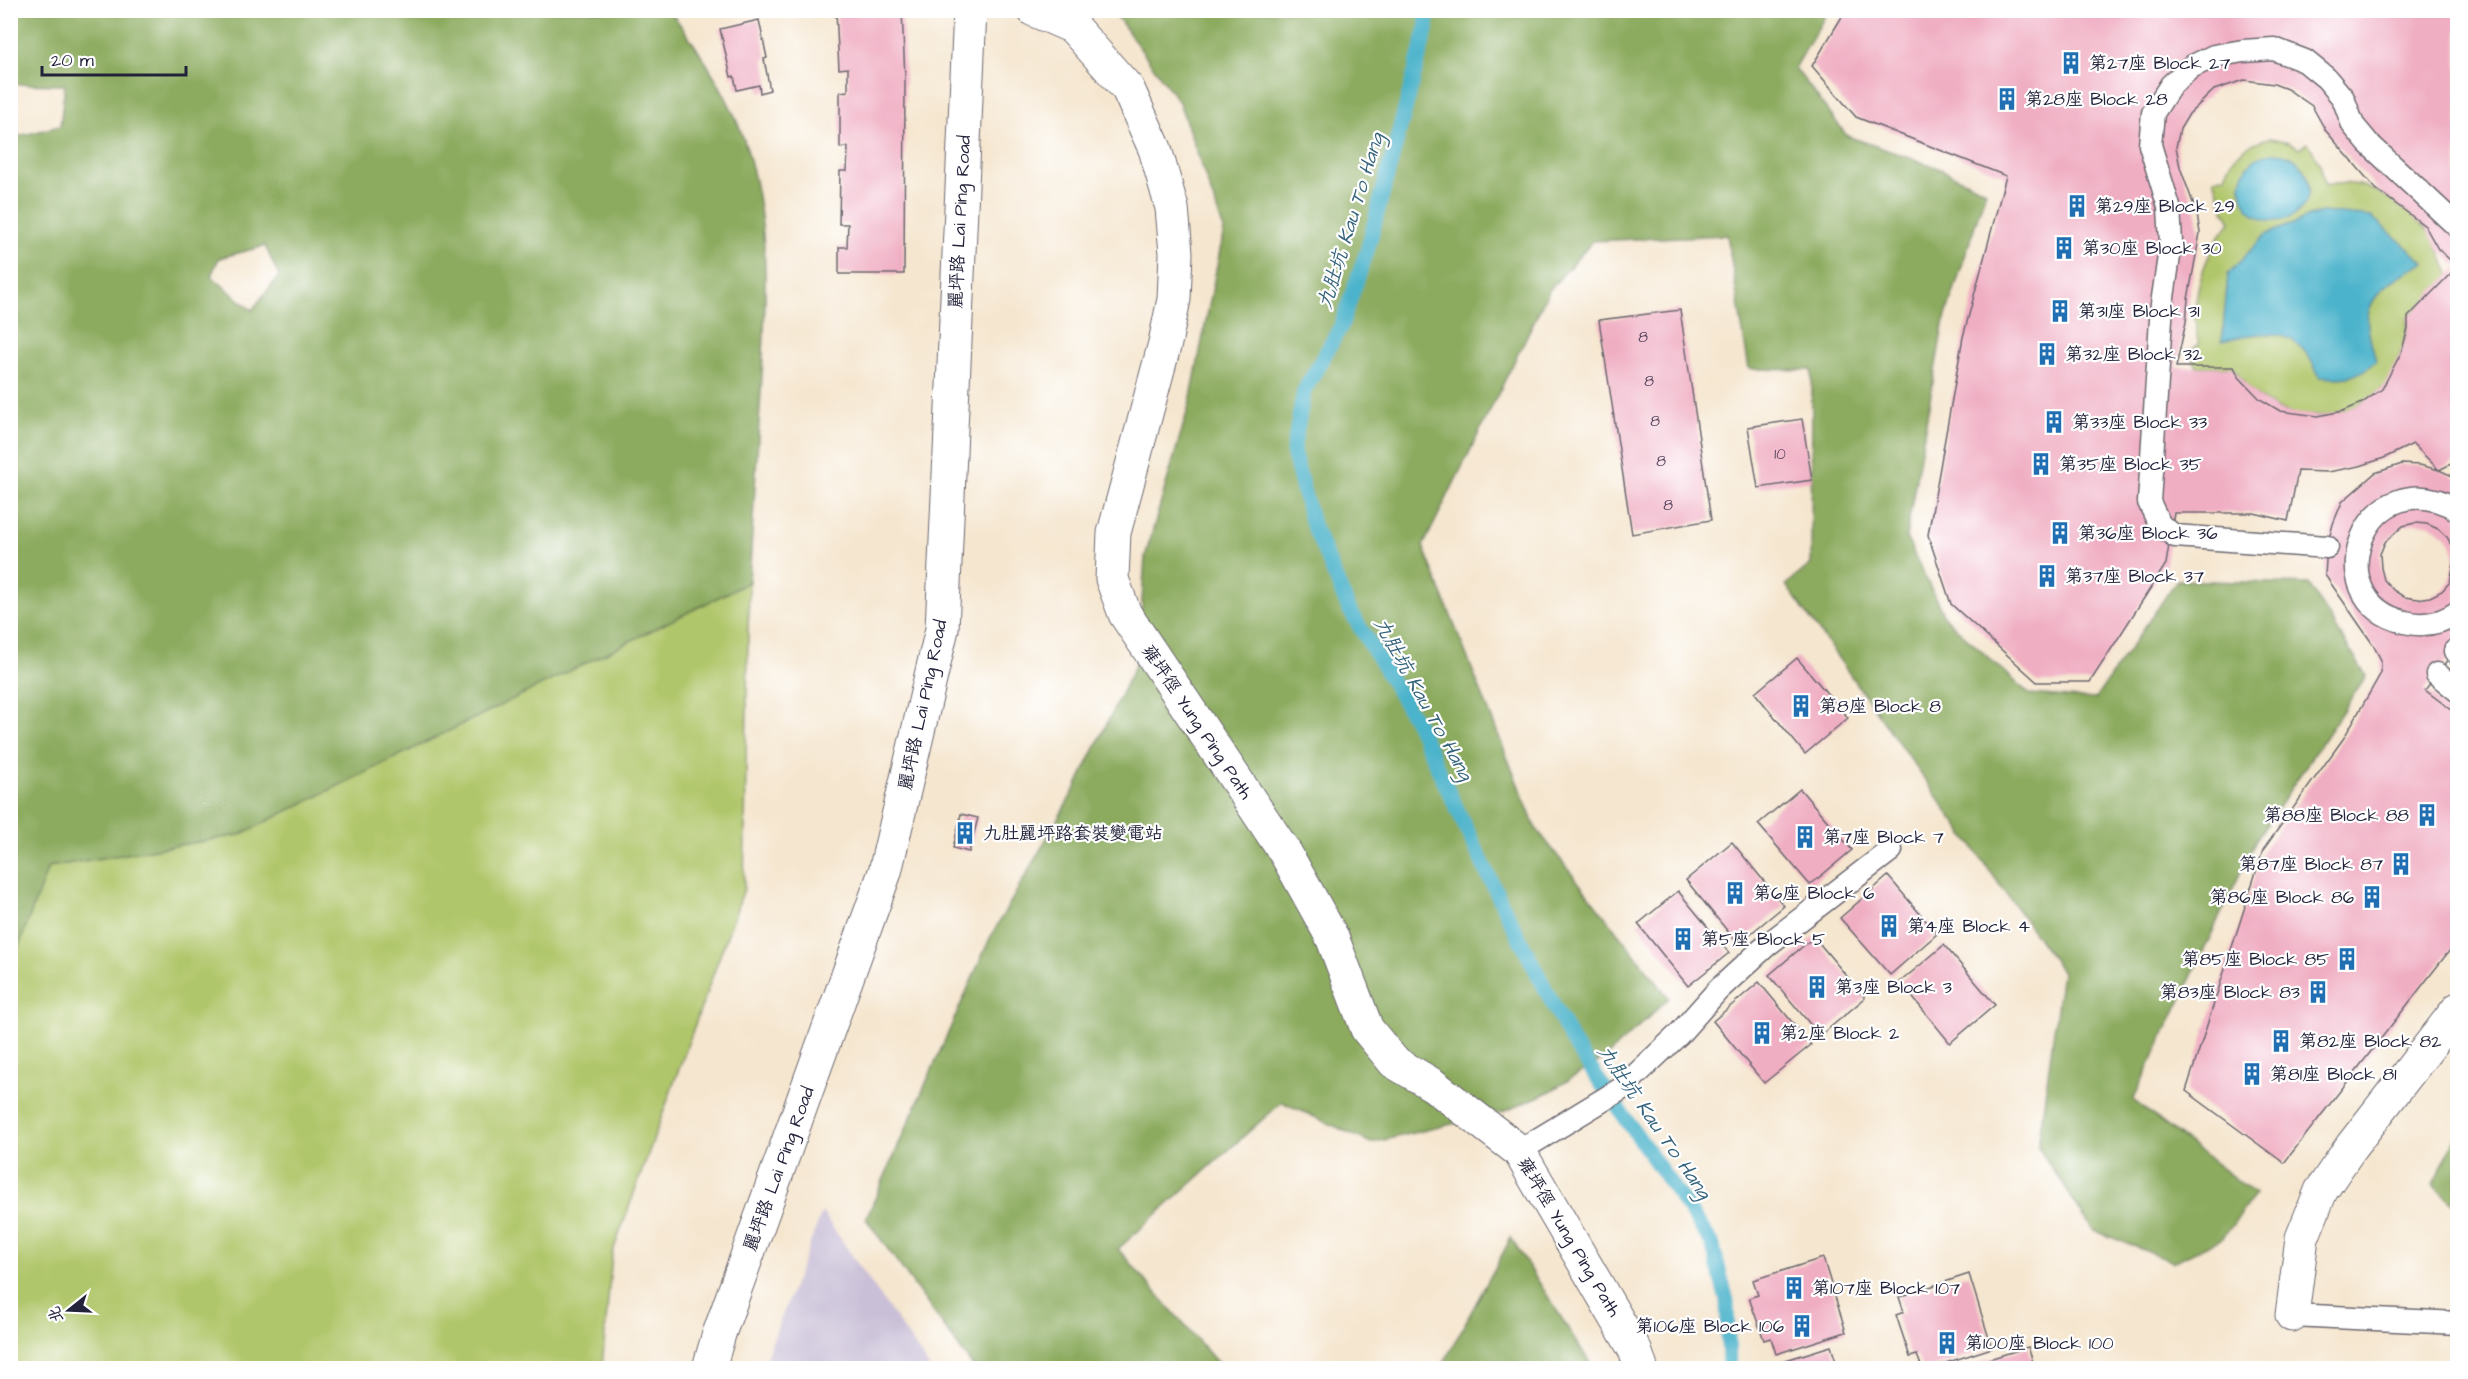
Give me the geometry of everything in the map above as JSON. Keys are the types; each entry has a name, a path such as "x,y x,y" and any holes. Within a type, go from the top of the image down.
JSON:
{"street":[{"name":"麗坪路 Lai Ping Road","path":"709,1368 719,1334 885,872 942,629 970,10"},
{"name":"雍坪徑 Yung Ping Path","path":"1034,10 1073,27 1128,89 1155,149 1172,208 1176,253 1174,300 1165,343 1114,533 1112,579 1125,614 1286,854 1332,937 1367,1029 1394,1062 1433,1085 1519,1151 1635,1350 1641,1368"},
{"path":"2292,1315 2302,1238 2321,1191 2364,1130 2457,1010"}],"lane":[{"path":"2327,548 2175,536 2160,525 2149,502 2162,304 2170,243 2169,207 2150,145 2153,113 2170,85 2191,67 2214,56 2274,49 2305,60 2326,78 2343,98 2353,125 2368,143 2457,227"},
{"path":"2457,510 2439,500 2418,497 2398,501 2380,510 2366,527 2357,547 2357,569 2363,591 2376,608 2395,620 2416,625 2439,622 2457,612"},
{"path":"2437,674 2457,691"},
{"path":"1519,1151 1621,1089 1679,1034 1718,990 1767,945 1891,850"},
{"path":"2292,1315 2457,1323"}],"shaded area":[{"path":"822,1212 930,1368 762,1368"}],"green space":[{"path":"11,10 670,11 692,41 730,106 744,140 759,203 765,265 765,296 749,582 239,835 48,867 11,967 11,138 60,126 65,85 11,84","holes":["265,246 279,276 252,310 211,276 219,258"]},
{"path":"1113,11 1828,11 1795,68 1847,136 1936,167 1986,191 1943,325 1906,537 1945,618 2029,694 2095,699 2177,580 2309,584 2366,676 2255,842 2133,1100 2255,1194 2223,1238 2173,1262 2093,1230 2038,1147 2062,972 1786,585 1811,564 1812,370 1749,369 1727,235 1593,241 1550,289 1423,546 1535,827 1669,998 1606,1057 1549,1092 1503,1112 1371,1143 1282,1102 1118,1249 1222,1368 974,1368 866,1219 990,938 1076,787 1138,659 1145,557 1190,402 1224,230 1179,102"},
{"path":"2270,138 2289,142 2299,148 2308,143 2320,164 2325,186 2347,184 2366,187 2411,214 2422,223 2432,237 2450,276 2408,317 2400,356 2386,384 2362,403 2342,411 2322,415 2301,415 2281,410 2263,401 2247,386 2234,367 2197,367 2189,350 2199,345 2195,312 2200,279 2221,234 2231,221 2225,212 2214,179 2225,176 2232,161 2242,150"},
{"path":"749,582 744,889 612,1254 602,1368 11,1368 10,967 48,867 239,835"},
{"path":"2457,1135 2457,1207 2433,1184"},
{"path":"1511,1238 1593,1368 1441,1368"}],"water":[{"path":"2282,153 2294,159 2303,168 2309,180 2307,200 2299,211 2282,221 2268,221 2251,211 2243,200 2241,180 2251,163 2262,155"},
{"path":"2322,212 2372,217 2425,263 2390,283 2376,297 2367,320 2376,361 2362,371 2343,378 2319,377 2302,348 2281,335 2254,334 2222,341 2228,274 2265,235"}],"building":[{"path":"902,10 905,78 904,274 839,274 839,247 847,247 848,224 839,224 840,171 847,171 848,147 840,148 840,92 848,91 848,68 839,69 836,11"},
{"path":"1846,10 2457,10 2457,266 2438,249 2425,226 2376,189 2326,131 2312,106 2287,89 2274,84 2244,80 2214,90 2189,114 2180,129 2176,147 2180,167 2197,214 2200,233 2186,322 2176,367 2234,367 2239,377 2260,399 2280,411 2318,416 2343,411 2362,403 2382,389 2401,353 2408,329 2408,317 2457,267 2457,461 2439,470 2413,444 2384,458 2360,466 2328,472 2298,471 2288,521 2254,513 2174,513 2166,564 2090,682 2037,682 1951,604 1928,535 1963,337 2006,176 1856,117 1812,66"},
{"path":"759,20 767,58 764,59 770,90 760,93 759,85 737,90 734,76 731,77 720,29"},
{"path":"1680,310 1711,520 1632,534 1599,320"},
{"path":"1802,419 1812,480 1758,488 1748,427"},
{"path":"2402,464 2420,465 2457,478 2457,647 2425,690 2457,714 2457,941 2284,1163 2186,1091 2263,850 2343,739 2381,673 2381,660 2372,643 2325,575 2327,547 2333,524 2342,502 2375,473","holes":["2415,523 2427,524 2438,529 2453,547 2455,559 2450,582 2442,591 2430,597 2418,599 2404,597 2384,580 2380,554 2385,542 2403,526"]},
{"name":"第8座 Block 8","path":"1797,658 1848,718 1805,754 1755,693"},
{"name":"第7座 Block 7","path":"1800,789 1852,850 1810,885 1758,824"},
{"name":"九肚麗坪路套裝變電站","path":"961,814 978,818 969,852 953,848"},
{"name":"第6座 Block 6","path":"1732,842 1784,906 1738,944 1686,880"},
{"name":"第4座 Block 4","path":"1888,876 1937,934 1890,975 1840,918"},
{"name":"第5座 Block 5","path":"1678,891 1729,953 1688,986 1638,924"},
{"name":"第3座 Block 3","path":"1814,937 1865,998 1820,1036 1769,975"},
{"path":"1944,945 1995,1005 1950,1043 1900,982"},
{"name":"第2座 Block 2","path":"1759,982 1811,1045 1764,1083 1713,1021"},
{"path":"1823,1258 1846,1332 1776,1354 1771,1338 1764,1340 1749,1298 1758,1295 1753,1280"},
{"path":"1969,1274 1992,1348 1930,1368 1922,1368 1917,1355 1910,1357 1896,1315 1904,1312 1899,1297"},
{"path":"1831,1346 1838,1368 1760,1368"},
{"path":"2028,1347 2035,1368 1960,1368"}],"waterway":[{"name":"九肚坑 Kau To Hang","path":"1426,10 1427,27 1367,251 1341,326 1304,391 1293,451 1311,520 1348,607 1416,722 1502,904 1573,1043 1712,1243 1727,1301 1729,1368"}],"place":[{"name":"第27座 Block 27","path":"2071,63"},
{"name":"第28座 Block 28","path":"2007,99"},
{"name":"第29座 Block 29","path":"2077,206"},
{"name":"第30座 Block 30","path":"2064,248"},
{"name":"第31座 Block 31","path":"2060,311"},
{"name":"第32座 Block 32","path":"2047,354"},
{"name":"第33座 Block 33","path":"2054,422"},
{"name":"第35座 Block 35","path":"2041,464"},
{"name":"第36座 Block 36","path":"2060,533"},
{"name":"第37座 Block 37","path":"2047,576"},
{"name":"第8座 Block 8","path":"1801,706"},
{"name":"第88座 Block 88","path":"2427,815"},
{"name":"九肚麗坪路套裝變電站","path":"965,833"},
{"name":"第7座 Block 7","path":"1805,837"},
{"name":"第87座 Block 87","path":"2401,864"},
{"name":"第6座 Block 6","path":"1735,893"},
{"name":"第86座 Block 86","path":"2372,897"},
{"name":"第4座 Block 4","path":"1889,926"},
{"name":"第5座 Block 5","path":"1683,939"},
{"name":"第85座 Block 85","path":"2347,959"},
{"name":"第3座 Block 3","path":"1817,987"},
{"name":"第83座 Block 83","path":"2318,992"},
{"name":"第2座 Block 2","path":"1762,1033"},
{"name":"第82座 Block 82","path":"2281,1041"},
{"name":"第81座 Block 81","path":"2252,1074"},
{"name":"第107座 Block 107","path":"1794,1288"},
{"name":"第106座 Block 106","path":"1802,1326"},
{"name":"第100座 Block 100","path":"1947,1343"}]}
